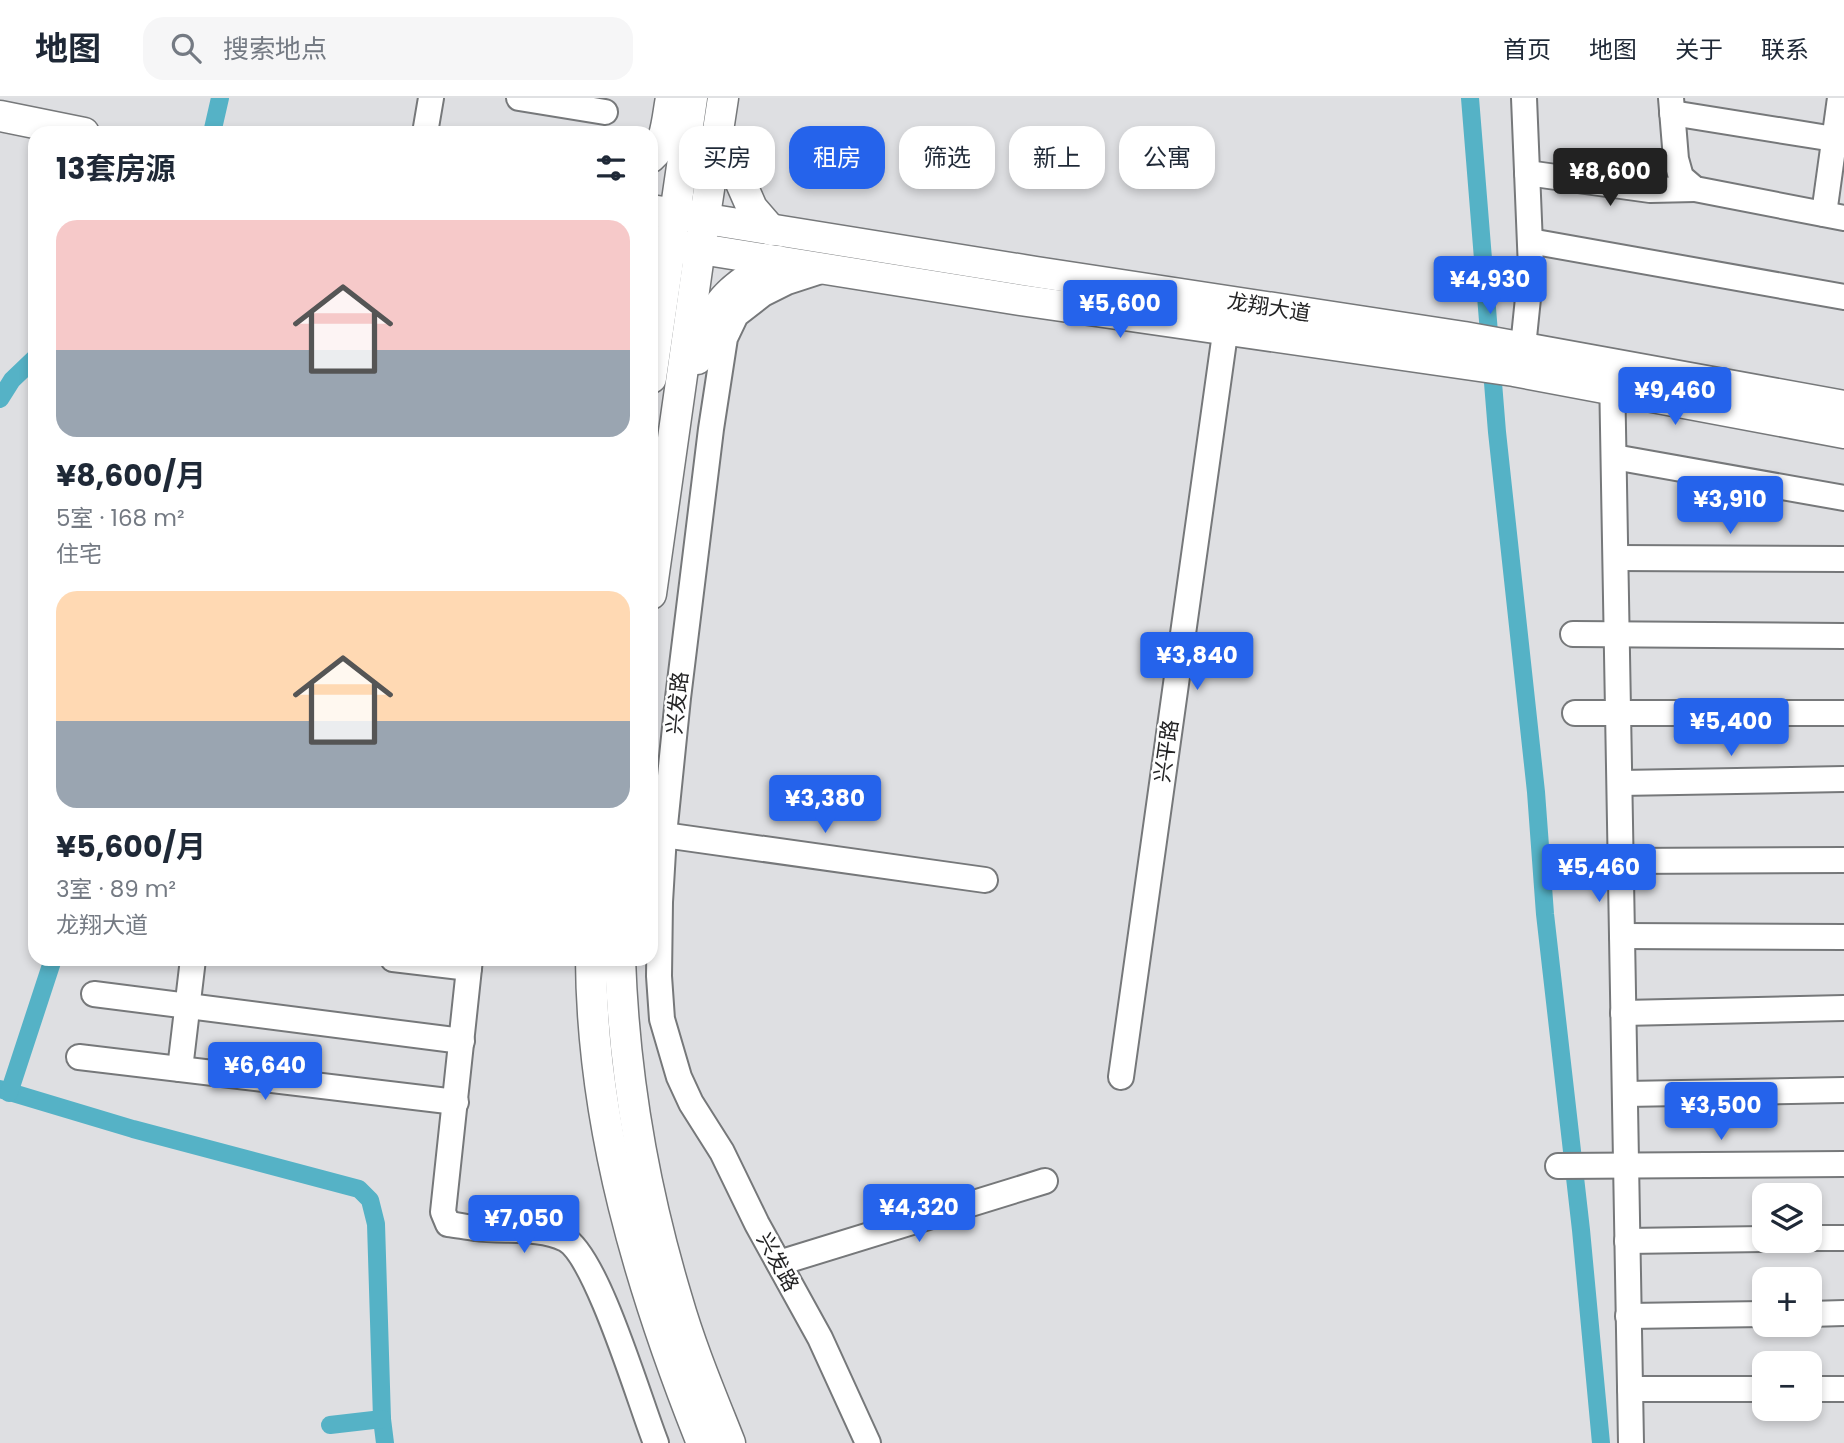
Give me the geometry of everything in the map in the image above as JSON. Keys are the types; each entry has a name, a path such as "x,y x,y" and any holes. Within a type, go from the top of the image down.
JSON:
{"main road":[{"path":"658,150 665,133 671,98"},
{"path":"658,545 666,488 674,245 692,98"},
{"path":"719,126 723,98"},
{"path":"0,116 49,126"},
{"path":"677,214 689,189"},
{"path":"743,189 751,208 771,230"},
{"name":"龙翔大道","path":"677,214 1227,315"},
{"path":"658,316 674,245"},
{"name":"龙翔大道","path":"674,245 827,269 1227,315 1467,351 1515,354 1844,433"},
{"path":"666,488 685,433 694,370 706,329 731,290 749,276 778,261"},
{"name":"龙翔大道","path":"1612,377 1844,406"},
{"path":"591,966 592,1000 603,1102 628,1227 673,1371 702,1443"},
{"path":"621,966 627,1056 658,1226 677,1299 730,1443"}],"street":[{"path":"426,126 431,98"},
{"path":"519,98 605,114"},
{"path":"1515,354 1531,269 1524,98"},
{"path":"1527,173 1650,190 1695,190 1834,216 1835,139 1840,98"},
{"path":"1695,190 1681,177 1678,168 1671,105 1835,139"},
{"path":"1530,241 1844,297"},
{"name":"兴发路","path":"658,824 725,338 736,315 763,294 787,282 827,269"},
{"name":"兴平路","path":"1121,1077 1227,315"},
{"path":"1612,377 1631,1443"},
{"path":"1614,457 1844,498"},
{"path":"1616,558 1844,559"},
{"path":"1573,634 1844,636"},
{"path":"1575,713 1844,713"},
{"path":"1620,783 1844,779"},
{"path":"658,831 985,880"},
{"path":"1621,861 1844,860"},
{"name":"兴发路","path":"658,867 662,1019 679,1077 691,1104 722,1152 820,1338 868,1443"},
{"path":"1622,936 1844,937"},
{"path":"180,1069 192,966"},
{"path":"470,966 443,1212 448,1224 542,1233 566,1240 583,1257 608,1310 656,1443"},
{"path":"93,994 462,1041"},
{"path":"1623,1013 1844,1008"},
{"path":"79,1057 456,1102"},
{"path":"1625,1094 1844,1090"},
{"path":"1558,1166 1844,1164"},
{"path":"779,1263 1045,1181"},
{"path":"1822,1238 1844,1238"},
{"path":"1627,1241 1752,1239"},
{"path":"1822,1314 1844,1313"},
{"path":"1629,1316 1752,1314"},
{"path":"1630,1389 1752,1389"},
{"path":"1822,1389 1844,1389"}],"waterway":[{"path":"214,126 220,98"},
{"path":"1470,98 1497,432 1601,1443"},
{"path":"0,399 12,380 28,365"},
{"path":"9,1093 51,966"},
{"path":"0,1089 133,1129 359,1189 370,1200 376,1224 385,1443"},
{"path":"330,1425 382,1419"}]}
